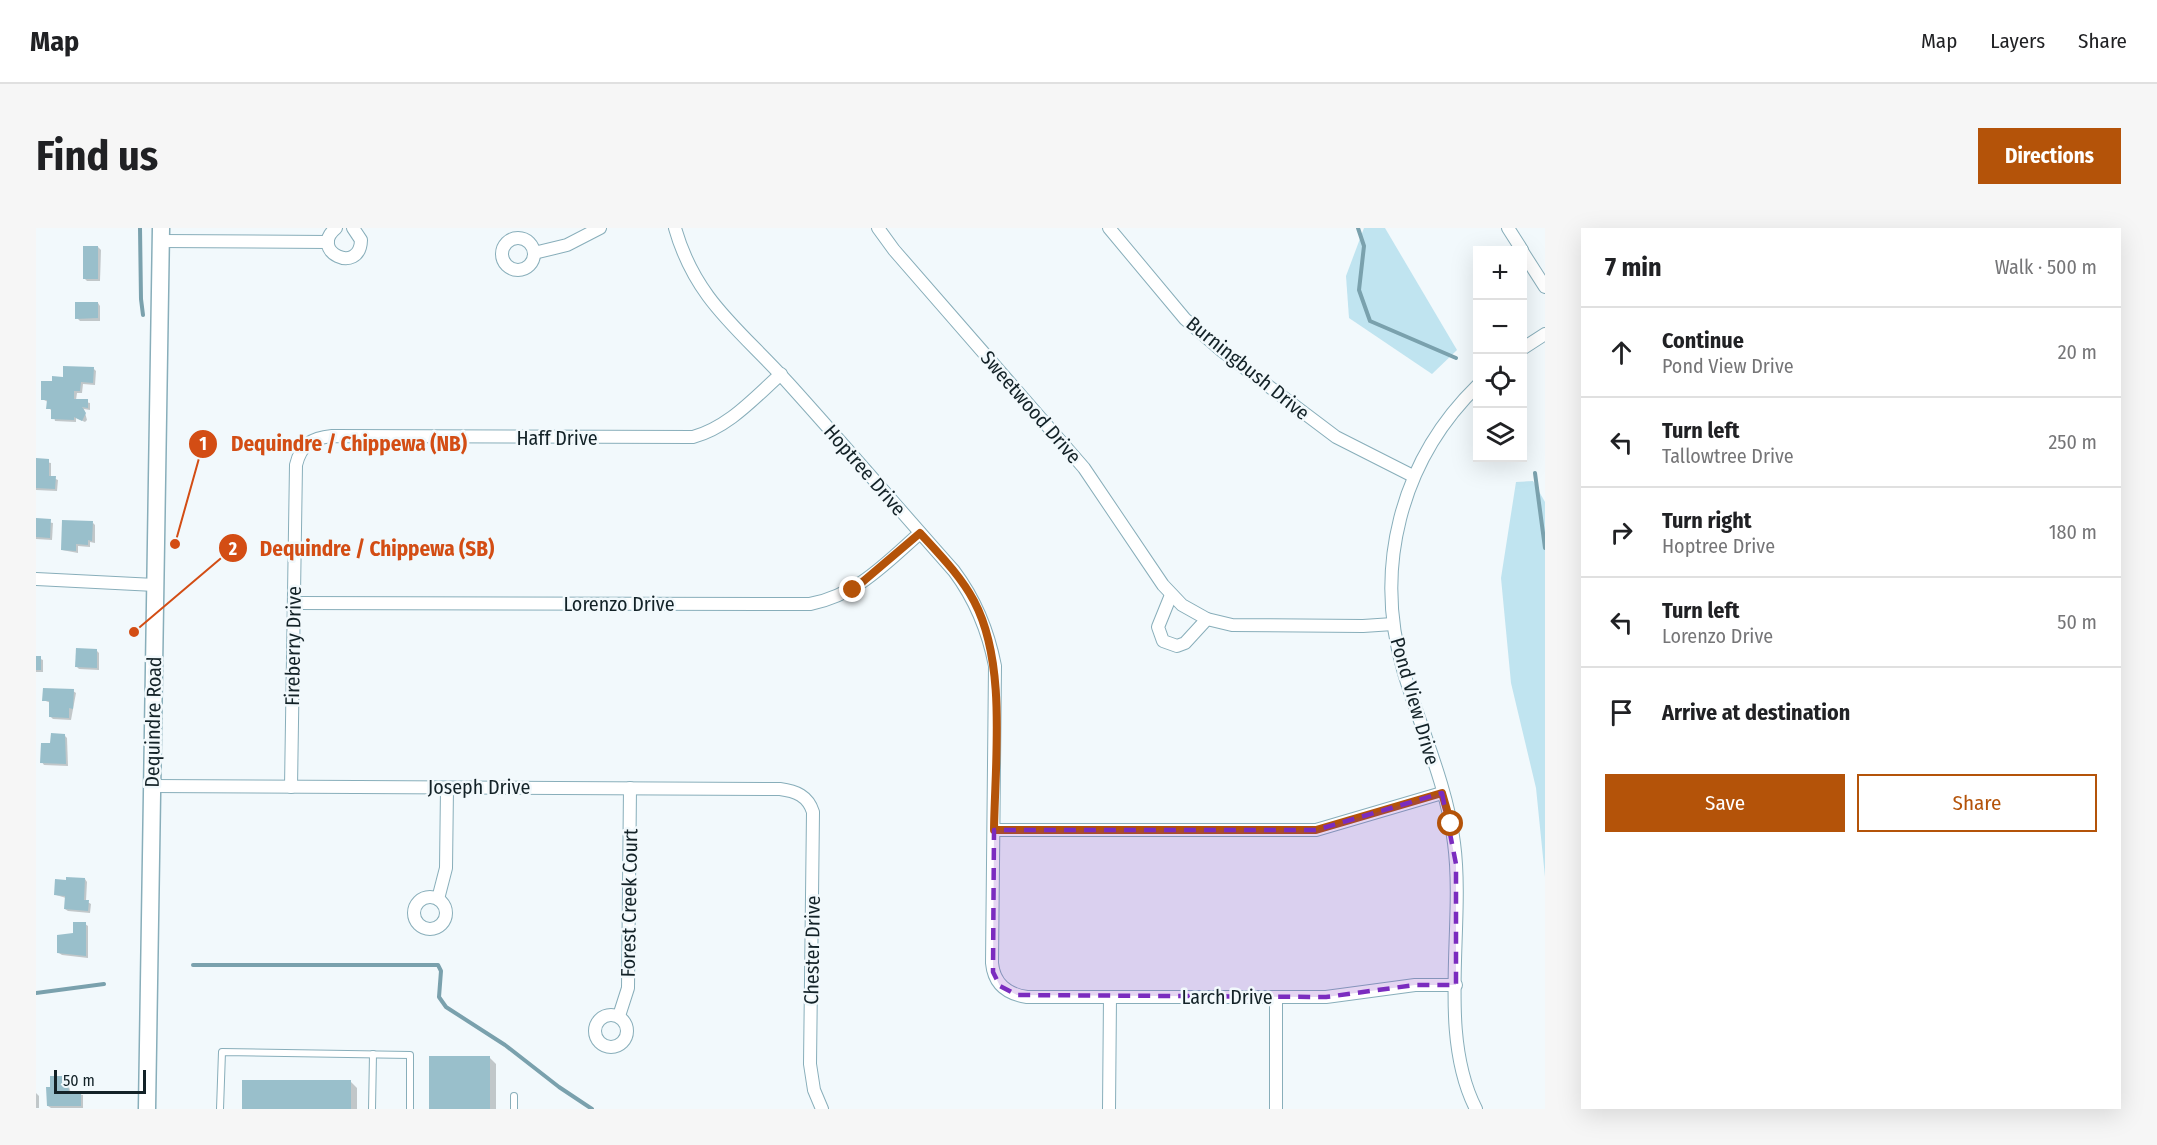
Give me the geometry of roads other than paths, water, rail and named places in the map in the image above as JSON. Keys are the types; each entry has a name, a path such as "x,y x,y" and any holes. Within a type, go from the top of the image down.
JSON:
{"main road":[{"name":"Dequindre Road","path":"147,1109 161,235"}],"street":[{"path":"327,242 336,228"},
{"path":"327,242 334,255 343,258 352,256 361,245 359,235 353,228"},
{"path":"534,253 567,245 600,228"},
{"name":"Hoptree Drive","path":"675,228 686,260 707,296 725,319 781,375 920,533 964,585 982,619 992,650 995,683 992,963 993,972 1000,986"},
{"name":"Sweetwood Drive","path":"878,228 894,250 1091,477 1171,595 1182,605 1207,620 1232,626 1394,624"},
{"name":"Burningbush Drive","path":"1109,228 1185,319 1222,351 1336,437 1413,476"},
{"path":"1508,228 1519,246"},
{"path":"161,235 327,242"},
{"path":"1527,259 1545,287"},
{"path":"1527,346 1545,334"},
{"name":"Haff Drive","path":"312,440 332,436 693,437 706,433 730,419 781,375"},
{"name":"Pond View Drive","path":"1473,391 1442,425 1413,476 1398,522 1392,559 1391,592 1394,624 1404,671 1451,824 1456,864 1456,985 1460,1058 1476,1109"},
{"name":"Fireberry Drive","path":"291,787 296,465 303,446 312,440"},
{"name":"Lorenzo Drive","path":"294,603 810,604 853,590 920,533"},
{"path":"36,579 155,585"},
{"path":"1171,595 1158,627 1163,641 1177,646 1185,643 1207,620"},
{"name":"Joseph Drive","path":"152,786 780,789 805,798"},
{"path":"438,899 446,868 447,788"},
{"name":"Forest Creek Court","path":"619,1016 628,987 630,788"},
{"path":"994,830 1316,830 1442,793"},
{"name":"Chester Drive","path":"805,798 811,804 814,819 810,1064 820,1106"},
{"name":"Larch Drive","path":"1000,986 1009,992 1027,997 1339,997 1415,985 1456,985"},
{"path":"1109,1109 1110,997"},
{"path":"1276,997 1276,1109"}],"lane":[{"path":"220,1109 222,1052 410,1054 410,1109"},
{"path":"372,1054 372,1109"},
{"path":"514,1096 514,1109"}],"waterway":[{"path":"140,228 143,315"},
{"path":"1358,228 1364,246 1359,290 1370,321 1456,358"},
{"path":"1535,473 1545,548"},
{"path":"193,965 438,965 441,971 439,997 446,1007 505,1045 559,1087 592,1109"},
{"path":"36,993 104,984"}],"place":[{"name":"Dequindre / Chippewa (NB)","path":"175,544"},
{"name":"Dequindre / Chippewa (SB)","path":"134,632"}]}
